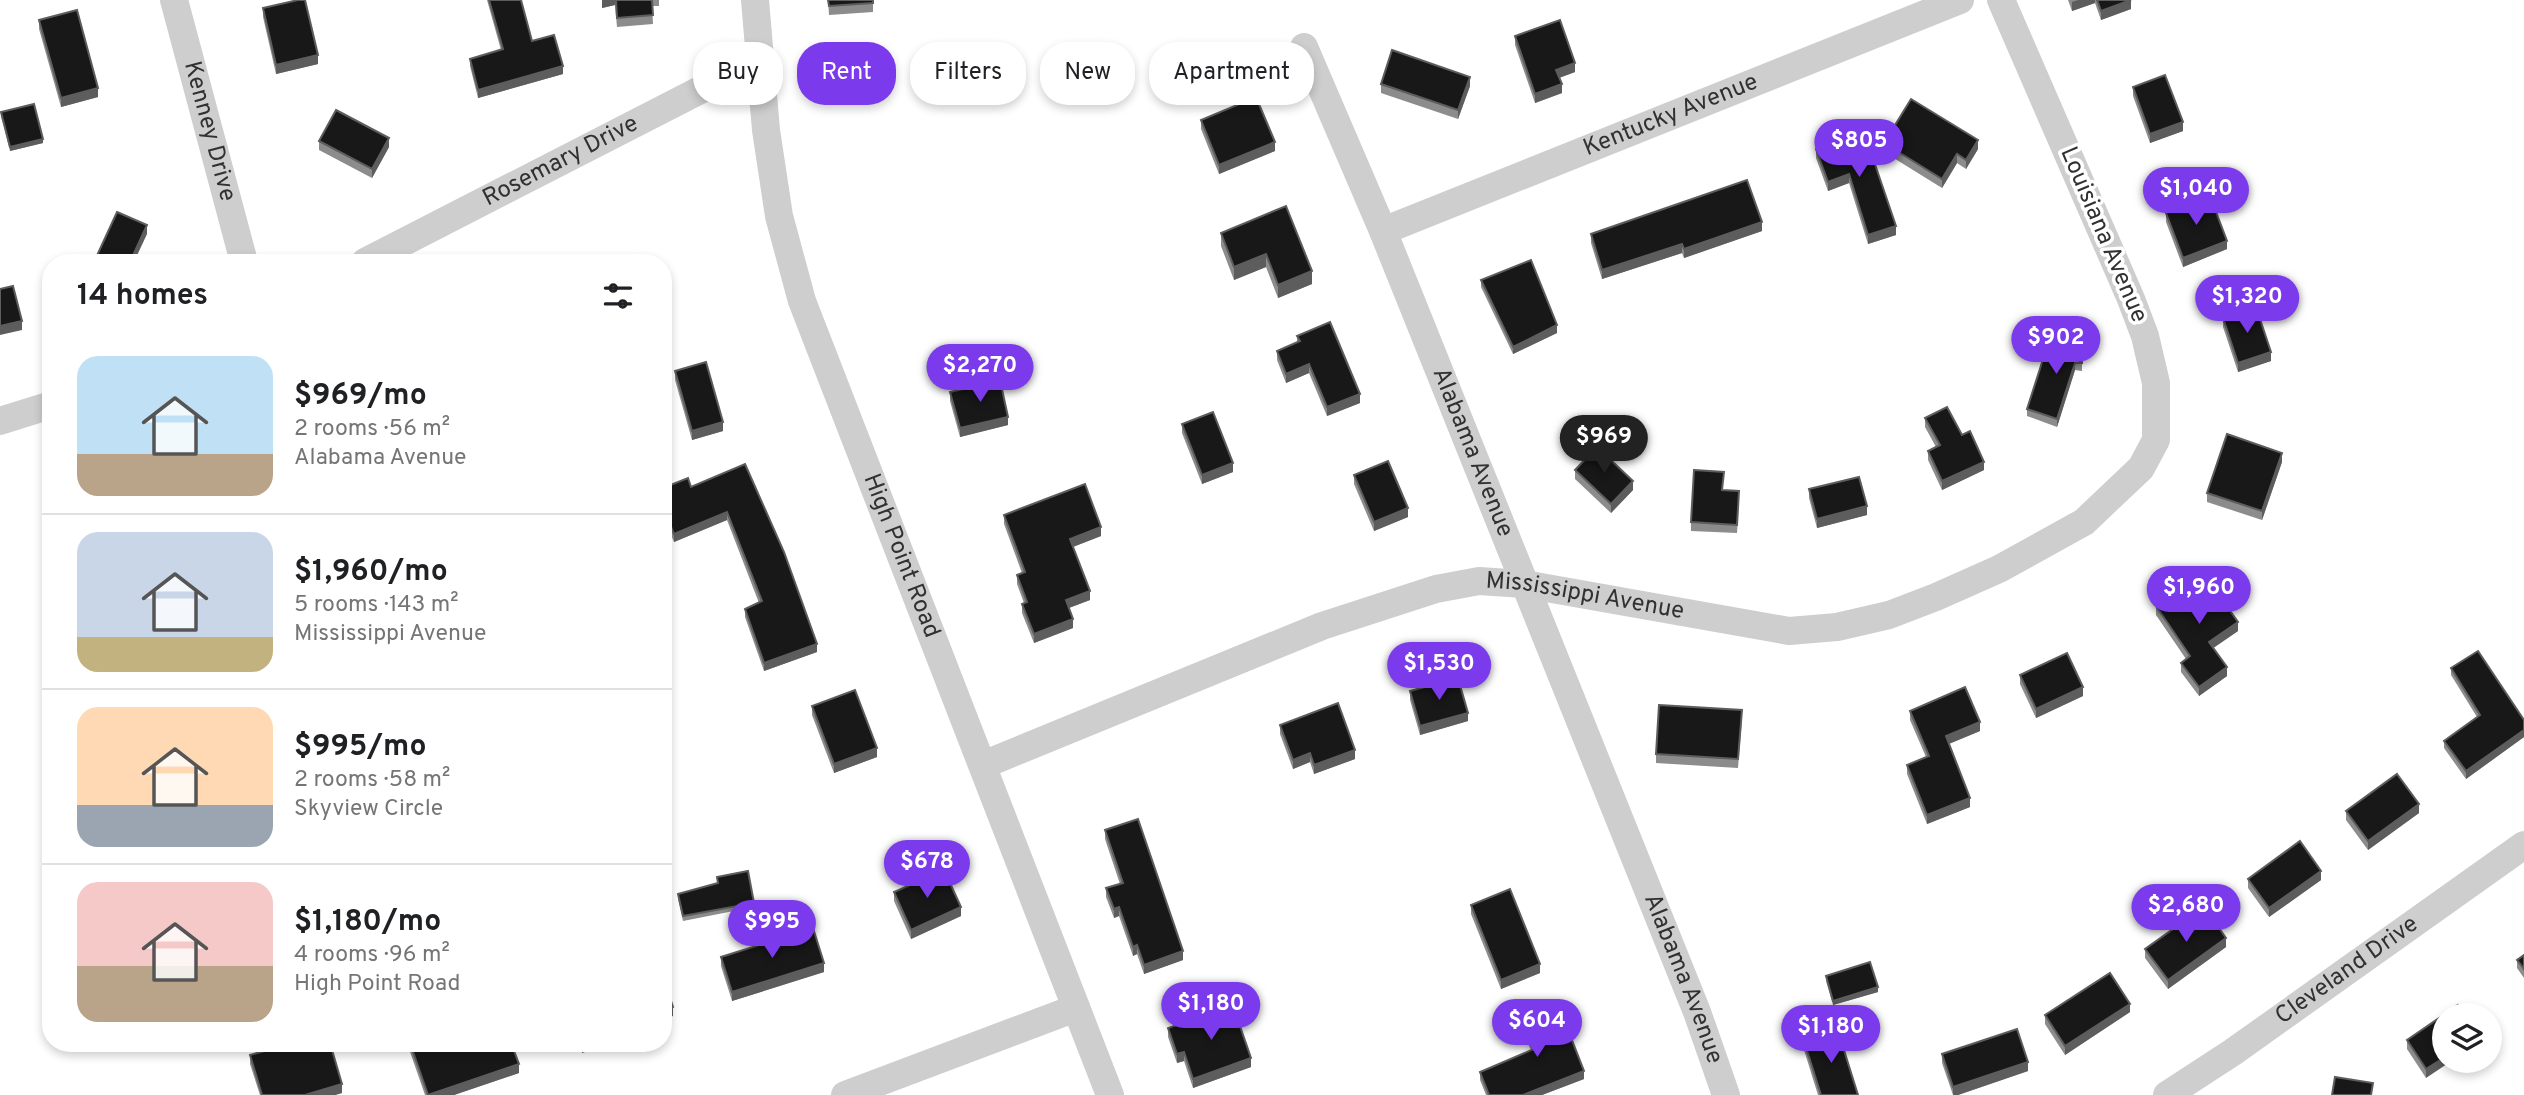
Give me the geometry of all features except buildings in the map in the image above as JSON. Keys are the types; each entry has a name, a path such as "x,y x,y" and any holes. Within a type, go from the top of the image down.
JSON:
{"street":[{"name":"Kenney Drive","path":"174,0 242,254"},
{"name":"High Point Road","path":"755,0 760,42"},
{"name":"Kentucky Avenue","path":"1383,231 1960,0"},
{"name":"Louisiana Avenue","path":"2001,0 2146,336 2156,383 2156,439"},
{"name":"Alabama Avenue","path":"1314,70 1383,231 1697,1012 1726,1095"},
{"name":"Rosemary Drive","path":"381,254 693,94"},
{"name":"High Point Road","path":"765,105 779,216 802,301 1110,1095"},
{"path":"0,421 42,408"},
{"name":"Mississippi Avenue","path":"983,765 1322,626 1436,589 1479,581 1524,584 1788,631 1837,627 1889,615 1999,569 2084,522 2141,468 2156,439"},
{"name":"Cleveland Drive","path":"2173,1094 2524,845"},
{"path":"845,1095 1076,1008"}]}
